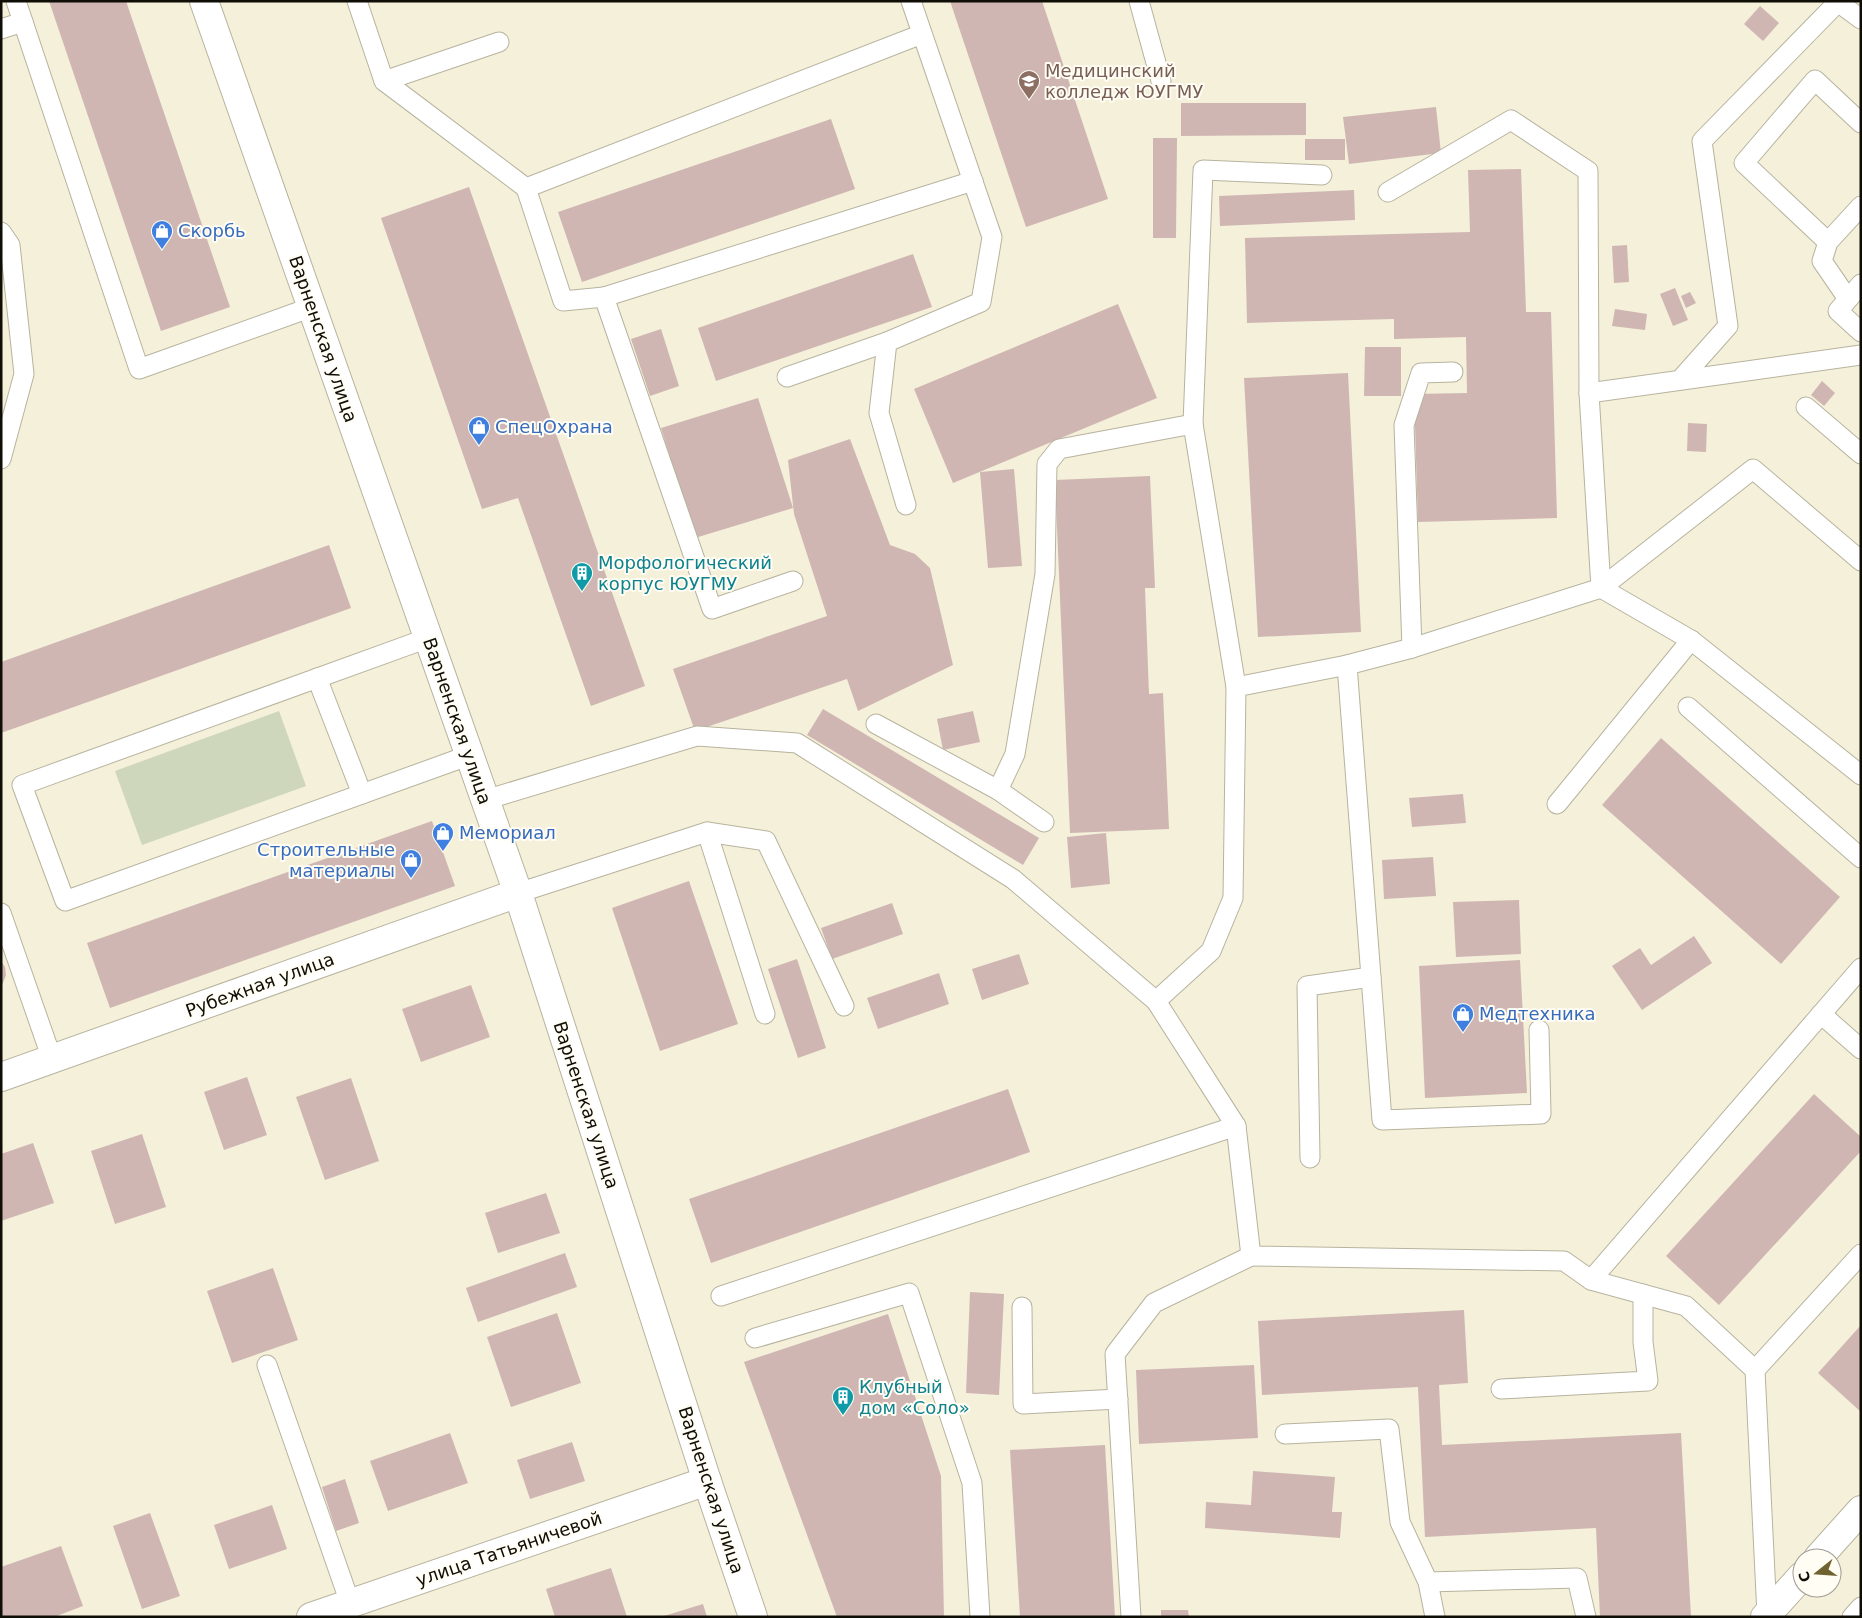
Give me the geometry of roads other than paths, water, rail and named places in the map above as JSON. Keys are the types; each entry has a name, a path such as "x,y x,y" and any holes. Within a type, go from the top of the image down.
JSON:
{"street":[{"name":"Варненская улица","path":"204,1 518,893 707,1481 753,1617"},
{"name":"Рубежная улица","path":"1,1077 518,893"},
{"name":"улица Татьяничевой","path":"311,1617 707,1481"},
{"path":"1827,1548 1861,1510"},
{"path":"1766,1616 1792,1587"}],"lane":[{"path":"16,1 139,369 312,307"},
{"path":"357,1 384,81 526,188 563,301 604,298 973,181"},
{"path":"787,377 887,342 981,302 992,237 911,1"},
{"path":"1139,1 1161,82"},
{"path":"1680,380 1728,326 1702,141 1838,2 1861,18"},
{"path":"1,29 23,22"},
{"path":"526,188 922,34"},
{"path":"384,81 499,42"},
{"path":"1828,242 1744,162 1815,80 1861,124"},
{"path":"1388,192 1511,120 1588,171 1589,393 1601,588"},
{"path":"1156,1001 1211,950 1233,898 1236,687 1193,424 1203,170 1322,175"},
{"path":"1848,299 1822,261 1828,242 1861,206"},
{"path":"1,232 10,245 24,374 1,459"},
{"path":"1861,284 1838,311 1861,332"},
{"path":"604,298 712,609 793,581"},
{"path":"887,342 879,413 906,505"},
{"path":"1589,393 1861,355"},
{"path":"1412,648 1404,425 1422,373 1453,372"},
{"path":"1806,407 1861,454"},
{"path":"998,790 1016,754 1045,574 1047,464 1059,449 1193,424"},
{"path":"1236,687 1347,665 1412,648 1601,588 1752,469 1861,561"},
{"path":"1601,588 1691,640 1861,775"},
{"path":"428,638 22,785 65,901 470,755"},
{"path":"1556,804 1691,640"},
{"path":"1347,665 1382,1120 1541,1114 1539,1030"},
{"path":"317,678 362,794"},
{"path":"1688,707 1861,858"},
{"path":"876,724 998,790 1044,822"},
{"path":"485,800 697,736 797,743 1012,879 1156,1001 1236,1126 1252,1256"},
{"path":"707,832 765,1014"},
{"path":"518,893 707,832 766,841 844,1006"},
{"path":"1,913 52,1058"},
{"path":"1591,1280 1861,968"},
{"path":"1310,1158 1307,986 1371,977"},
{"path":"1821,1014 1861,1049"},
{"path":"721,1296 1236,1126"},
{"path":"1755,1370 1861,1254"},
{"path":"1131,1617 1116,1354 1154,1304 1252,1256 1564,1261 1591,1280 1686,1306 1755,1370 1766,1616"},
{"path":"755,1338 909,1293 972,1483 980,1617"},
{"path":"1501,1389 1648,1381 1642,1342 1643,1294"},
{"path":"1022,1307 1023,1404 1118,1399"},
{"path":"267,1366 350,1603"},
{"path":"1285,1434 1389,1430 1400,1522 1428,1582 1435,1617"},
{"path":"1428,1582 1577,1578 1586,1617"},
{"path":"1852,1617 1861,1606"}],"place":[{"name":"Медицинский колледж ЮУГМУ","path":"1029,100"},
{"name":"Скорбь","path":"162,250"},
{"name":"СпецОхрана","path":"479,446"},
{"name":"Морфологический корпус ЮУГМУ","path":"582,592"},
{"name":"Мемориал","path":"443,852"},
{"name":"Строительные материалы","path":"411,879"},
{"name":"Медтехника","path":"1463,1033"},
{"name":"Клубный дом «Соло»","path":"843,1416"}]}
